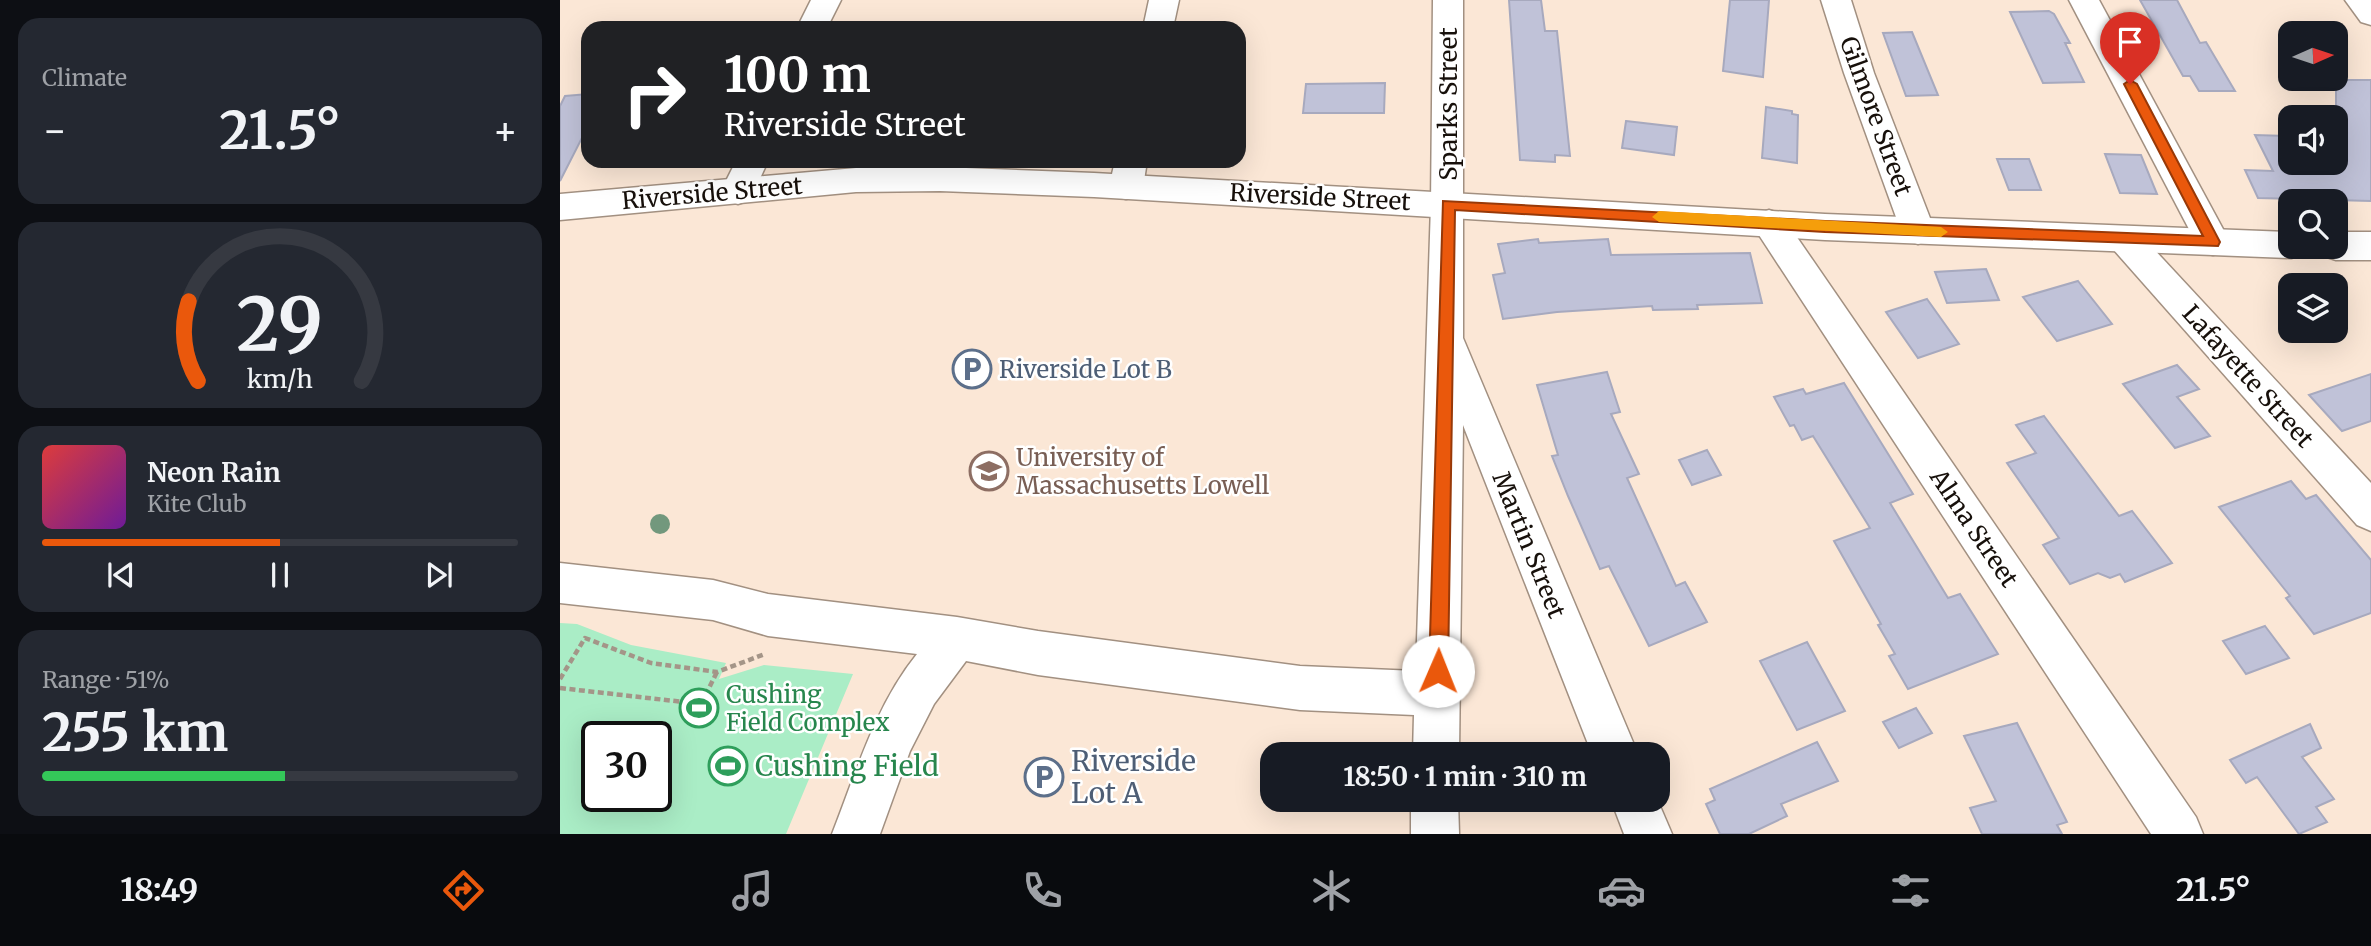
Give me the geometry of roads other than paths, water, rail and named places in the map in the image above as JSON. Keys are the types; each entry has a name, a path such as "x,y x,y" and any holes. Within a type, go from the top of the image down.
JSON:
{"street":[{"path":"815,21 825,0"},
{"path":"1160,21 1164,0"},
{"name":"Sparks Street","path":"1436,742 1448,205 1448,0"},
{"name":"Gilmore Street","path":"1836,0 1918,231"},
{"path":"2084,0 2213,242"},
{"path":"2360,0 2371,15"},
{"path":"738,191 749,168"},
{"name":"Riverside Street","path":"560,207 856,180 1128,174 1448,205 1918,231 2278,244"},
{"name":"Alma Street","path":"1769,223 2179,834"},
{"name":"Lafayette Street","path":"2125,240 2371,512"},
{"path":"2348,246 2371,246"},
{"name":"Martin Street","path":"1445,334 1610,742"},
{"path":"560,583 713,600 768,615 957,638 1038,653 1300,688 1438,694"},
{"path":"856,834 891,741 918,688 957,638"},
{"path":"1435,812 1435,834"},
{"path":"1639,812 1648,834"}],"place":[{"name":"Riverside Lot B","path":"972,369"},
{"name":"University of Massachusetts Lowell","path":"989,471"},
{"name":"Cushing Field Complex","path":"699,708"},
{"name":"Cushing Field","path":"728,766"},
{"name":"Riverside Lot A","path":"1044,777"}]}
